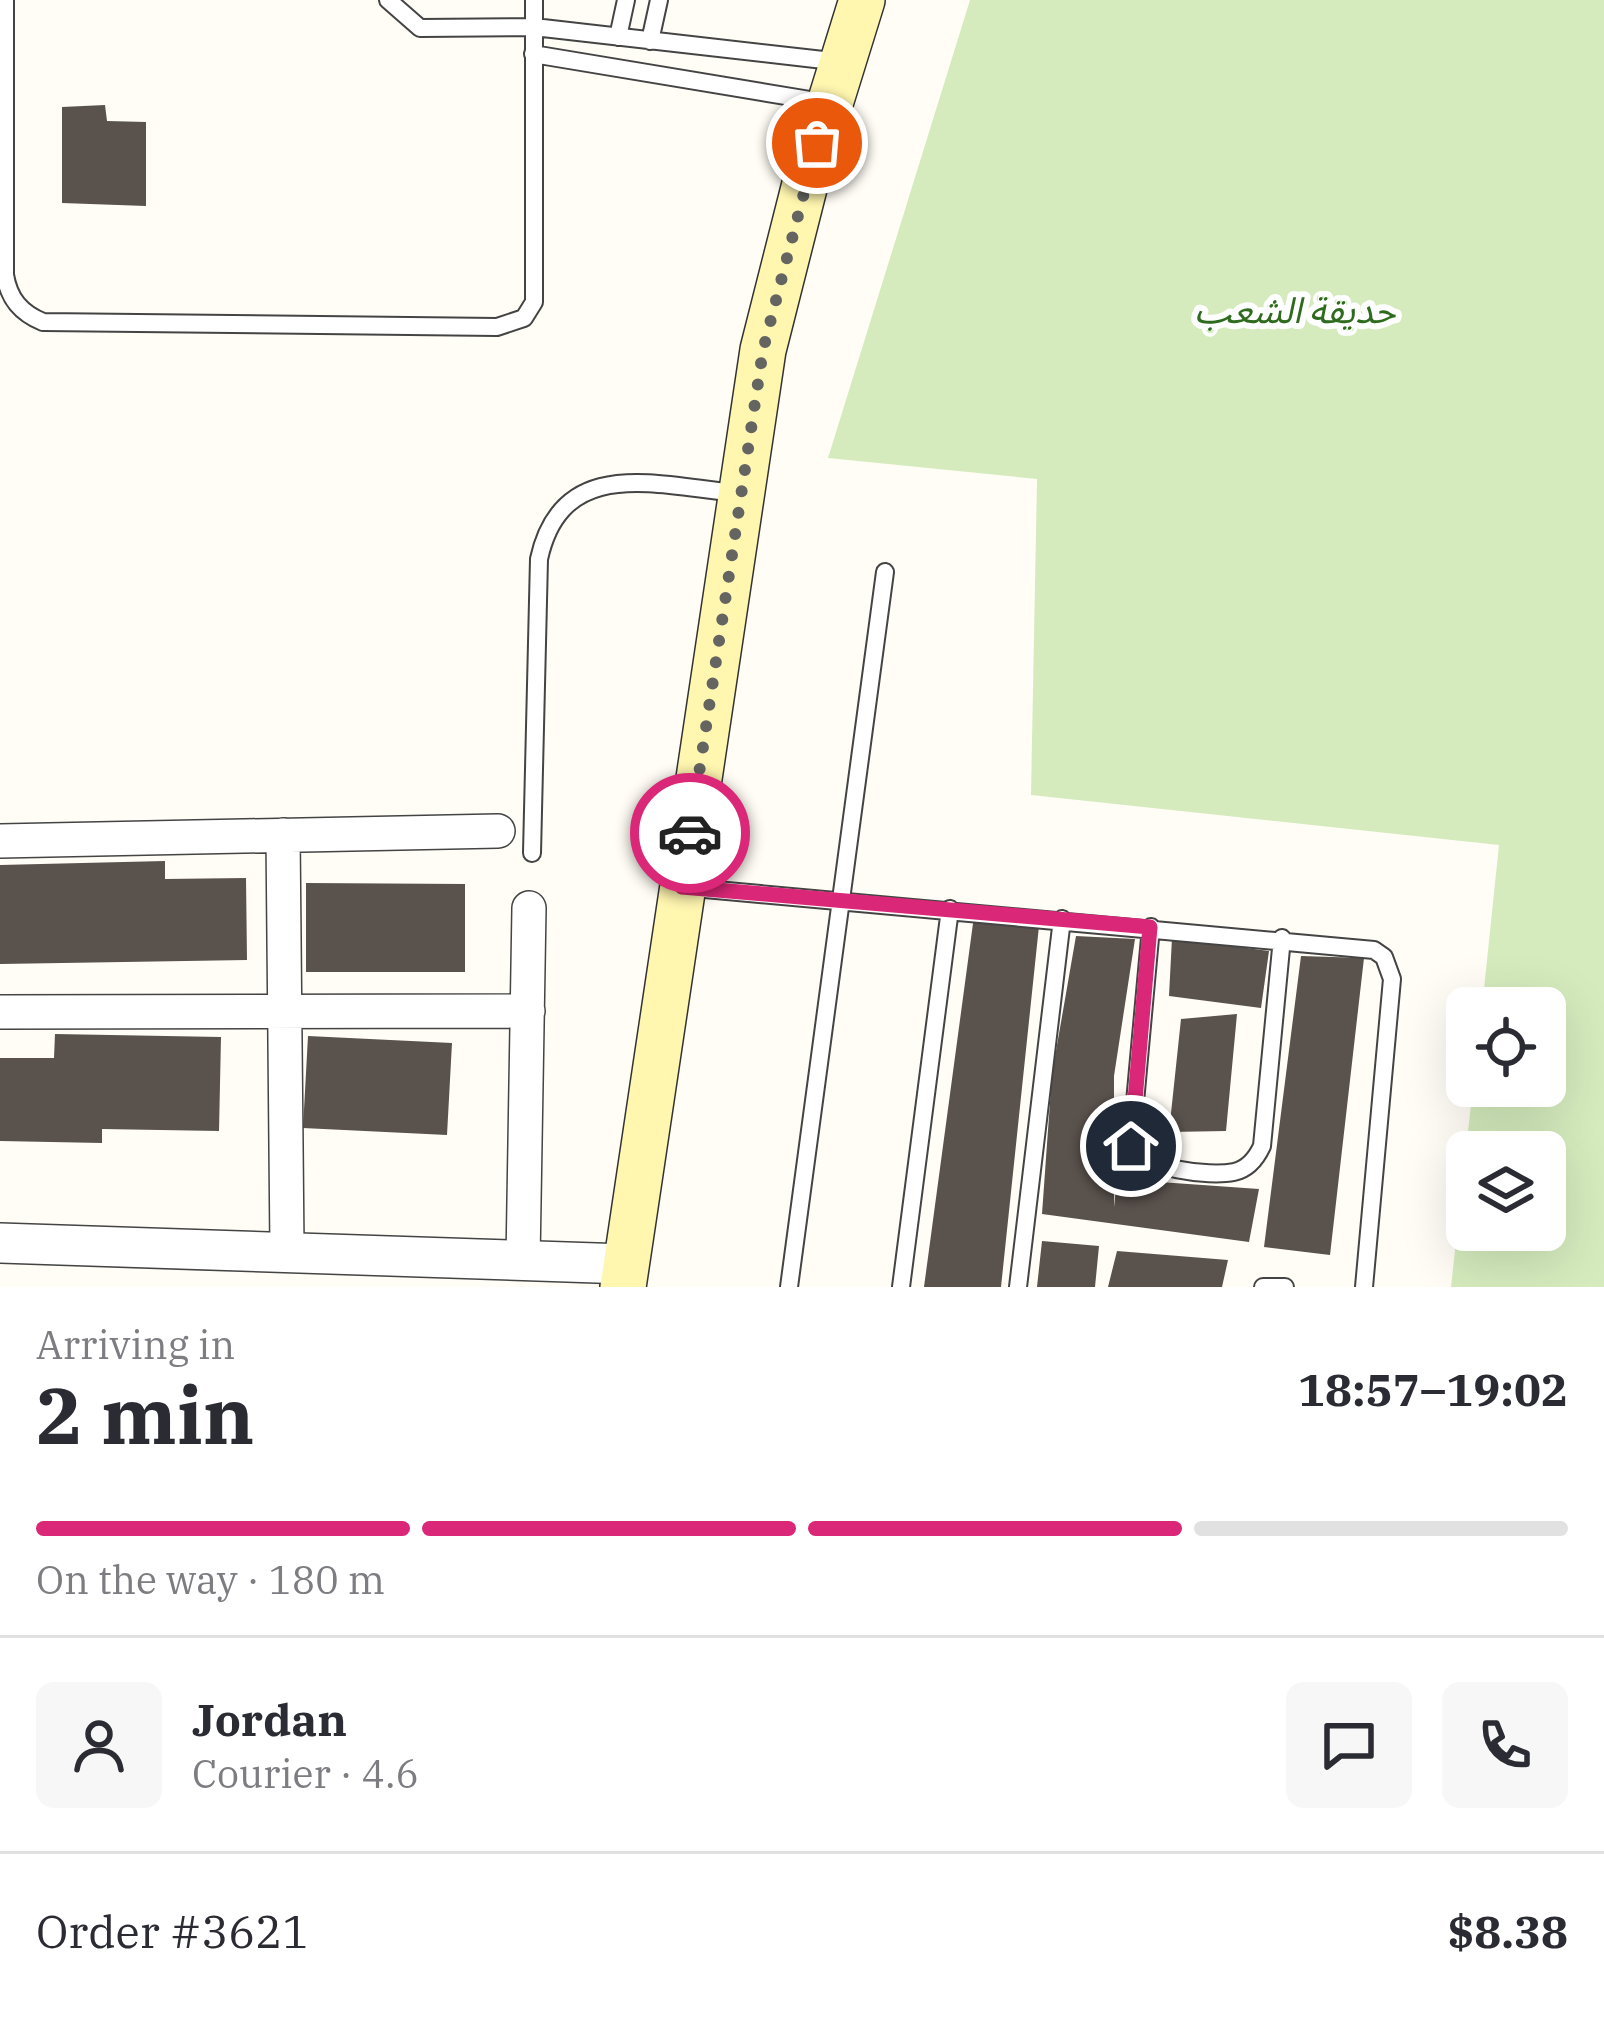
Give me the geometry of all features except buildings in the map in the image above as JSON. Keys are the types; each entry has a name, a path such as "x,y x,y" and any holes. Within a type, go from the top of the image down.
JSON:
{"main road":[{"path":"625,1275 738,493 782,267 862,0"}],"street":[{"path":"0,841 498,831"},
{"path":"283,835 286,1249"},
{"path":"523,1260 529,908"},
{"path":"0,1012 528,1011"},
{"path":"0,1243 523,1260 625,1275"}],"lane":[{"path":"4,0 5,275 21,310 43,322 516,323 534,302 534,0"},
{"path":"388,0 420,28 533,28 650,40 836,82"},
{"path":"618,37 626,0"},
{"path":"650,40 659,0"},
{"path":"533,55 836,82"},
{"path":"532,853 539,559 551,523 578,495 613,481 738,493"},
{"path":"790,1287 885,572"},
{"path":"682,887 1282,938 1374,950 1391,969 1364,1287"},
{"path":"902,1287 950,909"},
{"path":"1018,1287 1062,919"},
{"path":"1150,927 1131,1146 1149,1163 1230,1173 1251,1164 1262,1146 1282,938"},
{"path":"1262,1287 1286,1287"}],"green space":[{"name":"حديقة الشعب","path":"970,0 1604,0 1604,1287 1451,1287 1455,1251 1566,1251 1566,1131 1468,1131 1471,1107 1566,1107 1566,987 1484,987 1499,845 1031,795 1037,479 828,458"}],"way so far":[{"path":"690,833 763,350 817,143"}],"route":[{"path":"690,833 682,887 1150,927 1131,1146"}]}
